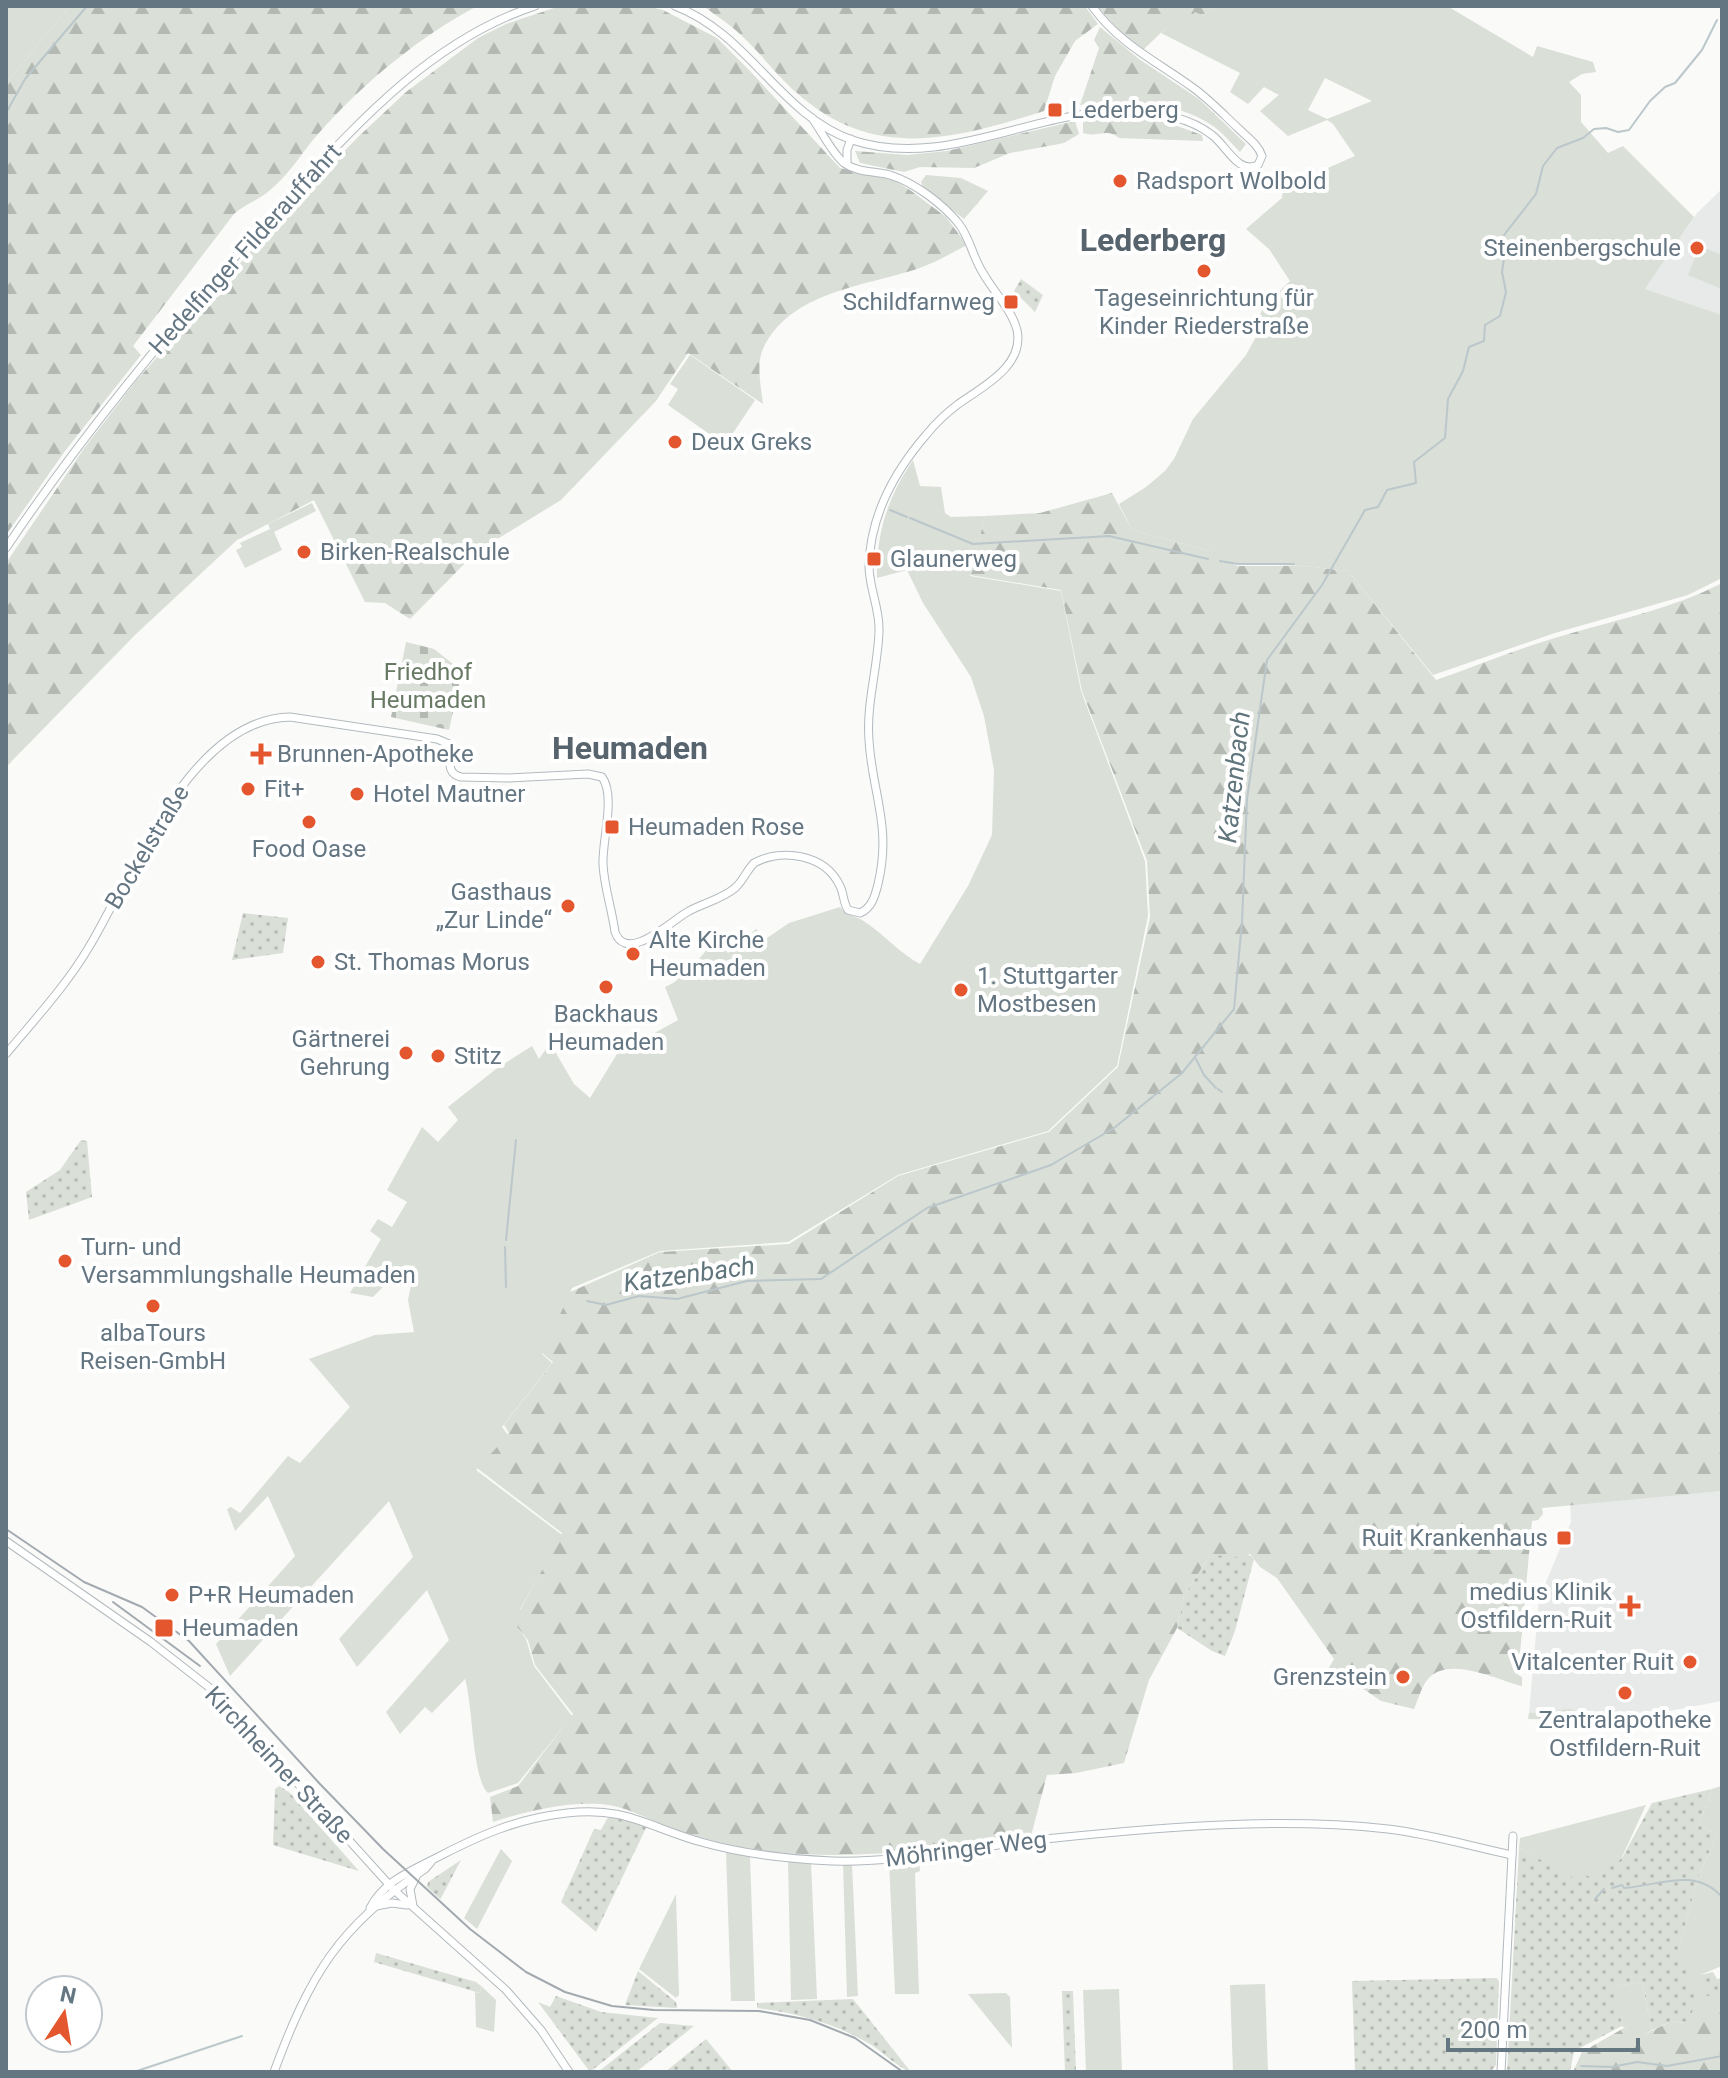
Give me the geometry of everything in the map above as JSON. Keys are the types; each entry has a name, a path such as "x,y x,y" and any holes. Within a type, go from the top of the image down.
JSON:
{"street":[{"name":"Hedelfinger Filderauffahrt","path":"6,548 84,437 168,332 349,134 395,89 430,62 500,19 535,6"},
{"path":"675,6 726,35 790,100 812,118 848,138 892,148 930,148 1067,118 1129,111 1167,116 1196,125 1216,137 1246,168 1253,168 1261,160 1261,153 1255,144 1219,109 1191,86 1123,41 1092,6"},
{"path":"812,118 838,156 848,165"},
{"path":"838,156 848,138"},
{"path":"848,138 848,165"},
{"name":"Bockelstraße","path":"6,1054 89,948 178,790 200,764 245,728 266,719 290,717 437,739 449,744 451,772 461,777 588,774 602,777 608,790 603,865 615,932 623,942 641,942 652,937 687,911 727,894 739,885 748,869 758,860 785,854 809,859 832,874 848,910 860,913 870,906 883,849 882,810 869,740 880,627 870,581 870,553 878,514 892,482 927,434 943,416 1005,368 1014,357 1018,339 1015,324 981,270 960,225 945,209 897,177 848,165"},
{"name":"Kirchheimer Straße","path":"6,1541 138,1633 215,1692 392,1887 506,1990 541,2030 569,2072"},
{"name":"Möhringer Weg","path":"392,1887 419,1865 503,1826 542,1816 594,1811 629,1816 723,1848 823,1860 877,1859 1084,1835 1287,1823 1410,1832 1512,1855"},
{"path":"1501,2072 1513,1836"},
{"name":"Möhringer Weg","path":"392,1887 418,1874 432,1860"},
{"path":"370,1908 395,1903 414,1908 410,1887 418,1874"},
{"path":"274,2072 295,2016 317,1973 377,1896 392,1887"}],"shaded area":[{"name":"Steinenbergschule","path":"1722,189 1722,315 1645,289 1697,213"},
{"name":"medius Klinik Ostfildern-Ruit","path":"1722,1491 1722,1701 1601,1719 1578,1720 1577,1712 1571,1709 1529,1713 1539,1599 1571,1522 1570,1503"}],"green space":[{"path":"6,6 70,6 6,83"},
{"path":"70,6 477,6 434,32 373,80 318,134 277,184 234,214 133,346 141,355 65,451 6,535 6,83"},
{"path":"560,6 646,6 663,10 717,38 840,168 893,180 910,190 946,217 967,245 917,269 830,294 791,315 775,330 761,355 763,404 688,353 656,401 561,500 476,552 410,619 385,603 365,602 314,500 237,540 136,634 6,767 6,563 85,447 136,381 282,216 406,92 478,38 506,24"},
{"path":"703,6 1085,6 1098,24 1075,41 1055,76 1044,111 979,130 916,138 886,136 856,129 826,115 790,87 736,31"},
{"path":"1097,6 1218,6 1185,25 1174,20 1143,50 1124,36"},
{"path":"1218,6 1447,6 1533,57 1537,46 1593,62 1596,72 1582,74 1569,82 1581,95 1581,122 1608,153 1623,146 1694,217 1645,289 1722,315 1722,578 1688,595 1555,633 1433,675 1348,571 1220,563 1210,551 1132,530 1119,504 1165,471 1193,419 1246,355 1257,335 1258,318 1265,305 1290,281 1269,249 1246,229 1282,198 1284,184 1287,186 1355,156 1327,120 1288,136 1260,111 1279,95 1264,87 1248,104 1230,92 1240,73 1161,33 1174,19 1185,24 1195,12 1202,15","holes":["1325,78 1372,101 1327,119 1308,110"]},
{"path":"1100,27 1139,59 1199,99 1246,144 1240,152 1213,126 1182,111 1131,103 1080,105 1099,48 1094,40"},
{"path":"1135,117 1166,122 1202,135 1203,141 1119,138 1110,133 1083,133 1083,121"},
{"path":"1075,121 1079,134 1064,143 1010,153 974,168 920,167 904,172 860,163 855,151 907,155 947,151"},
{"path":"926,175 961,178 988,191 964,219 923,187 921,182"},
{"path":"1700,246 1722,255 1722,289 1688,275"},
{"path":"1021,279 1043,295 1035,312 1014,291"},
{"path":"690,355 755,400 725,445 668,405 678,389 670,384"},
{"path":"913,460 920,486 941,487 945,513 951,517 985,516 970,576 1061,591 1081,691 1145,861 1148,916 1117,1066 1048,1131 898,1175 788,1242 660,1251 572,1288 542,1354 552,1363 502,1427 508,1435 476,1470 562,1535 520,1609 526,1615 517,1627 526,1639 534,1666 572,1716 518,1783 488,1793 479,1773 465,1679 432,1713 425,1707 400,1734 386,1712 449,1640 427,1590 357,1667 339,1639 413,1557 389,1501 230,1676 216,1644 295,1556 268,1496 235,1531 227,1509 231,1507 240,1513 288,1456 300,1463 350,1407 309,1359 375,1335 414,1332 408,1300 415,1266 405,1265 373,1297 350,1293 381,1239 370,1231 378,1219 392,1227 407,1202 387,1190 422,1127 438,1142 458,1120 448,1107 496,1069 532,1046 539,1059 550,1043 574,1084 590,1098 617,1054 678,1020 665,987 680,976 683,978 715,940 728,953 756,929 767,938 789,923 840,907 870,925 920,964 968,886 992,835 994,770 984,716 971,677 923,603 907,570 877,578 885,516"},
{"path":"1112,493 1132,530 1210,551 1237,566 1305,566 1348,571 1436,680 1543,642 1662,607 1722,583 1722,1491 1542,1508 1543,1514 1532,1521 1518,1675 1522,1677 1522,1686 1473,1671 1447,1669 1427,1680 1414,1709 1381,1701 1365,1690 1323,1678 1334,1659 1277,1578 1260,1567 1250,1554 1239,1557 1210,1555 1184,1596 1177,1628 1149,1680 1124,1763 1076,1773 1047,1775 1031,1836 904,1852 840,1855 763,1850 722,1843 682,1832 627,1810 600,1804 546,1808 493,1822 490,1797 518,1786 573,1714 535,1665 528,1640 517,1627 520,1610 562,1533 477,1468 509,1433 504,1425 553,1362 542,1353 568,1293 660,1252 789,1244 898,1176 1049,1132 1118,1067 1150,917 1147,861 1082,691 1061,590 970,575 985,516 1040,513"},
{"path":"312,503 316,511 274,532 282,550 245,568 236,550 242,547 240,543 270,529 268,524"},
{"name":"Friedhof Heumaden","path":"406,642 434,649 462,671 449,730 391,717"},
{"path":"243,913 288,918 283,953 232,960"},
{"path":"81,1140 87,1141 92,1197 29,1220 26,1192 60,1170"},
{"path":"1246,1553 1254,1559 1235,1631 1225,1656 1177,1628 1184,1596 1210,1555"},
{"path":"1571,1709 1577,1712 1578,1720 1528,1719 1529,1713"},
{"path":"279,1786 289,1792 359,1871 273,1845 275,1789"},
{"path":"1721,1786 1722,1966 1700,1975 1704,1992 1694,1995 1679,1948 1698,1878 1717,1834 1699,1825 1712,1789"},
{"path":"1712,1789 1699,1825 1717,1834 1698,1878 1679,1948 1700,1975 1713,1972 1717,1979 1722,1978 1722,1995 1720,1993 1696,2006 1686,2023 1672,2021 1652,2030 1642,1982 1616,1986 1622,2026 1574,2051 1570,2072 1507,2072 1519,1848 1578,1879 1582,1873 1622,1858 1652,1803"},
{"path":"1646,1805 1621,1859 1612,1863 1597,1882 1583,1873 1577,1880 1519,1848 1520,1838"},
{"path":"612,1816 647,1826 596,1932 561,1902 594,1829 601,1830"},
{"path":"501,1849 512,1861 477,1929 464,1918"},
{"path":"726,1851 750,1856 755,2001 731,2001"},
{"path":"919,1858 920,1871 915,1873 919,1994 895,1994 889,1861"},
{"path":"461,1860 440,1899 427,1887 428,1882"},
{"path":"788,1860 811,1862 817,1999 791,2000"},
{"path":"843,1864 852,1864 858,1996 847,1997"},
{"path":"676,1894 679,1995 676,1998 639,1969"},
{"path":"376,1953 476,1982 481,1986 480,1993 374,1962"},
{"path":"638,1971 676,2002 677,2008 625,2005"},
{"path":"1497,1978 1496,2065 1492,2070 1355,2072 1352,1981"},
{"path":"1642,1982 1652,2030 1637,2039 1622,2026 1615,1986"},
{"path":"1265,1984 1268,2072 1233,2072 1230,1985"},
{"path":"481,1986 496,2000 494,2032 476,2027 475,1992 480,1993"},
{"path":"1119,1989 1122,2072 1086,2072 1083,1990"},
{"path":"1062,1991 1073,1991 1076,2072 1065,2072"},
{"path":"1006,1993 1010,1997 1012,2048 968,1994"},
{"path":"1720,1993 1722,2072 1573,2072 1582,2052 1624,2028 1637,2038 1672,2021 1685,2023 1696,2006 1694,1999"},
{"path":"556,1996 601,2012 658,2018 590,2072 538,2002 550,2007"},
{"path":"853,1999 911,2072 843,2030 801,2016 757,2008 757,2003"},
{"path":"660,2023 694,2026 636,2072 598,2072"},
{"path":"706,2039 733,2072 665,2072"}],"waterway":[{"path":"6,113 25,79 87,6"},
{"name":"Katzenbach","path":"587,1301 606,1305 639,1296 677,1299 747,1281 821,1279 927,1208 1051,1165 1114,1128 1182,1073 1234,1009 1242,922 1247,799 1267,660 1322,585 1365,510 1378,507 1387,490 1416,483 1414,462 1445,438 1448,399 1463,371 1469,347 1484,341 1485,325 1500,316 1506,292 1502,272 1504,235 1536,194 1543,166 1557,148 1583,138 1594,129 1629,130 1650,101 1665,87 1675,83 1702,50 1717,20"},
{"path":"890,510 907,517"},
{"path":"910,518 973,544 1109,536 1208,559"},
{"path":"1220,561 1294,564"},
{"path":"1196,1059 1204,1075 1216,1088"},
{"path":"1218,1089 1222,1092"},
{"path":"506,1240 516,1140"},
{"path":"505,1247 506,1287"},
{"path":"1612,1888 1688,1880 1700,1882 1722,1897"},
{"path":"1595,1899 1604,1889"},
{"path":"134,2072 242,2036"},
{"path":"1581,2066 1612,2067 1637,2062 1667,2066 1722,2056"}],"tram line":[{"path":"6,1529 84,1582 142,1607 189,1641 383,1849 470,1929 526,1972 565,1992 612,2006 654,2010 759,2011 810,2020 855,2038 903,2072"},
{"path":"113,1602 200,1666"}],"place":[{"name":"Lederberg","path":"1055,110"},
{"name":"Radsport Wolbold","path":"1120,181"},
{"name":"Steinenbergschule","path":"1697,248"},
{"name":"Tageseinrichtung für Kinder Riederstraße","path":"1204,271"},
{"name":"Schildfarnweg","path":"1011,302"},
{"name":"Deux Greks","path":"675,442"},
{"name":"Birken-Realschule","path":"304,552"},
{"name":"Glaunerweg","path":"874,559"},
{"name":"Brunnen-Apotheke","path":"261,754"},
{"name":"Fit+","path":"248,789"},
{"name":"Hotel Mautner","path":"357,794"},
{"name":"Food Oase","path":"309,822"},
{"name":"Heumaden Rose","path":"612,827"},
{"name":"Gasthaus „Zur Linde“","path":"568,906"},
{"name":"Alte Kirche Heumaden","path":"633,954"},
{"name":"St. Thomas Morus","path":"318,962"},
{"name":"Backhaus Heumaden","path":"606,987"},
{"name":"1. Stuttgarter Mostbesen","path":"961,990"},
{"name":"Gärtnerei Gehrung","path":"406,1053"},
{"name":"Stitz","path":"438,1056"},
{"name":"Turn- und Versammlungshalle Heumaden","path":"65,1261"},
{"name":"albaTours Reisen-GmbH","path":"153,1306"},
{"name":"Ruit Krankenhaus","path":"1564,1538"},
{"name":"P+R Heumaden","path":"172,1595"},
{"name":"medius Klinik Ostfildern-Ruit","path":"1630,1606"},
{"name":"Heumaden","path":"164,1628"},
{"name":"Vitalcenter Ruit","path":"1690,1662"},
{"name":"Grenzstein","path":"1403,1677"},
{"name":"Zentralapotheke Ostfildern-Ruit","path":"1625,1693"}],"district":[{"name":"Lederberg","path":"1153,240"},
{"name":"Heumaden","path":"630,748"}]}
